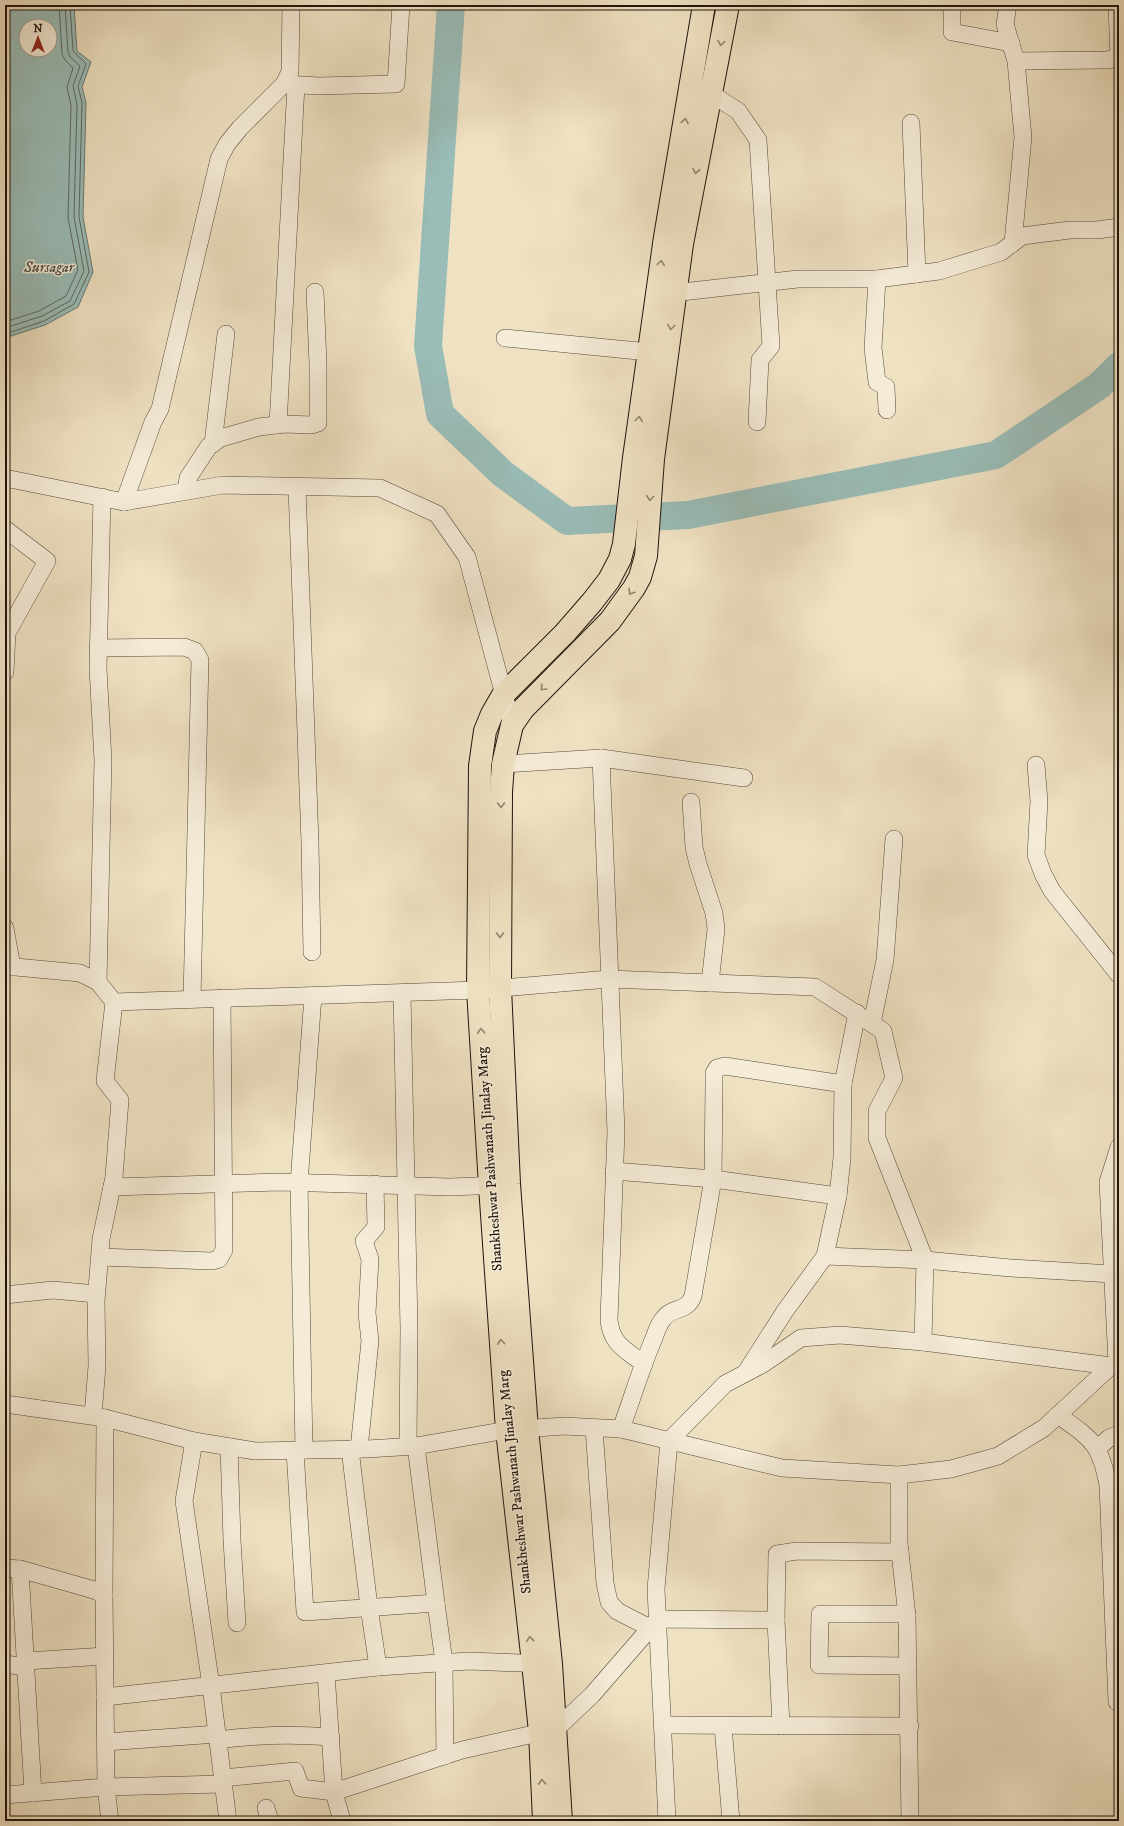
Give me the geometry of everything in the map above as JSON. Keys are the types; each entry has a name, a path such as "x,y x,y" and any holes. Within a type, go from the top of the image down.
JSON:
{"main road":[{"path":"643,459 666,294 665,237 704,5"},
{"path":"561,1821 548,1731 517,1430 500,1185 501,792 503,764 512,725 523,709 610,620 634,588 640,576 646,556 643,459 649,352 682,244 728,5"},
{"name":"Shankheshwar Pashwanath Jinalay Marg","path":"500,1185 478,990 480,766 485,732 492,714 503,695 565,632 592,602 609,580 620,559 643,459"},
{"path":"544,1821 548,1731"}],"street":[{"path":"278,425 290,84 291,5"},
{"path":"124,502 153,422 160,408 219,158 227,144 240,128 290,84 319,86 396,84 401,5"},
{"path":"952,5 952,32 1011,43"},
{"path":"1008,5 1005,24 1016,61 1023,137 1013,243"},
{"path":"1016,61 1107,60 1119,58 1117,5"},
{"path":"691,83 711,93 738,111 758,140 771,346 760,360 757,422"},
{"path":"911,123 917,274"},
{"path":"666,294 798,279 877,279 939,271 1001,252 1022,236 1070,230 1097,230 1119,227"},
{"path":"877,279 874,348 877,382 886,387 887,410"},
{"path":"186,491 188,478 209,446 221,438 259,427 278,425 312,425 318,423 318,364 315,292"},
{"path":"213,444 226,334"},
{"path":"505,338 649,352"},
{"path":"5,478 124,502 223,485 380,488 436,514 467,557 512,725"},
{"path":"297,487 310,843 312,952"},
{"path":"98,982 103,760 98,668 102,497"},
{"path":"5,529 47,561 6,633 5,672"},
{"path":"98,648 184,647 195,651 200,660 192,999"},
{"path":"601,758 616,1132 609,1320 610,1331 616,1342 644,1364"},
{"path":"503,764 601,758 744,778"},
{"path":"1036,764 1039,801 1036,855 1043,874 1052,891 1119,975"},
{"path":"691,802 694,847 714,913 716,929 710,983"},
{"path":"872,1023 885,960 894,838"},
{"path":"5,928 8,967 80,973 98,982 114,1002 105,1081 120,1100 114,1177 101,1239 96,1294 104,1595 106,1787 110,1821"},
{"path":"114,1002 478,990 609,979 815,987 883,1031 894,1078 877,1111 877,1138 925,1260 923,1342"},
{"path":"402,993 412,1446 444,1662 445,1756"},
{"path":"313,996 299,1182 300,1450 305,1612 436,1603"},
{"path":"100,1256 212,1261 219,1259 224,1250 222,998"},
{"path":"744,1374 785,1312 826,1256 838,1196 842,1158 843,1084 857,1013"},
{"path":"621,1429 662,1319 669,1312 684,1308 691,1303 693,1296 713,1179 714,1073 717,1068 725,1066 843,1084"},
{"path":"1116,1363 1108,1182 1119,1147"},
{"path":"614,1171 713,1179 838,1196"},
{"path":"112,1187 299,1182 406,1185 500,1185"},
{"path":"375,1184 376,1227 364,1241 370,1259 367,1313 370,1341 354,1449 369,1607 378,1667"},
{"path":"826,1256 925,1260 1011,1268 1112,1274"},
{"path":"5,1295 53,1290 96,1294"},
{"path":"667,1821 663,1725 654,1623 669,1441 725,1384 763,1364 800,1338 840,1335 923,1342 1116,1363"},
{"path":"5,1404 99,1417 194,1441 255,1451 412,1446 517,1430 564,1426 621,1429 782,1468 899,1475 952,1468 998,1456 1044,1428 1116,1363"},
{"path":"1058,1415 1086,1435 1098,1448 1105,1466 1108,1485 1117,1702"},
{"path":"594,1428 605,1583 609,1602 617,1612 654,1623 776,1620"},
{"path":"1098,1448 1110,1438 1119,1434"},
{"path":"194,1441 184,1501 211,1686 228,1821"},
{"path":"229,1447 232,1540 237,1624"},
{"path":"899,1475 900,1552 907,1614 910,1726 910,1821"},
{"path":"781,1726 776,1620 778,1554 797,1551 900,1552"},
{"path":"33,1793 26,1664 13,1568 94,1590 104,1595"},
{"path":"907,1614 820,1614 819,1665 908,1666"},
{"path":"5,1795 106,1787 223,1781 295,1771 301,1788 334,1792 462,1750 548,1731 592,1695 654,1623"},
{"path":"5,1664 26,1664 105,1656"},
{"path":"105,1697 378,1667 444,1662 469,1661 542,1664"},
{"path":"326,1673 334,1792 342,1821"},
{"path":"663,1725 910,1726"},
{"path":"723,1726 731,1821"},
{"path":"106,1742 298,1734 331,1737"}],"water":[{"name":"Sursagar","path":"5,5 74,5 77,51 91,62 82,87 86,103 83,217 93,272 78,307 45,325 5,338"}],"waterway":[{"path":"451,5 428,346 440,414 503,474 567,521 688,515 996,455 1100,385 1119,366"}]}
